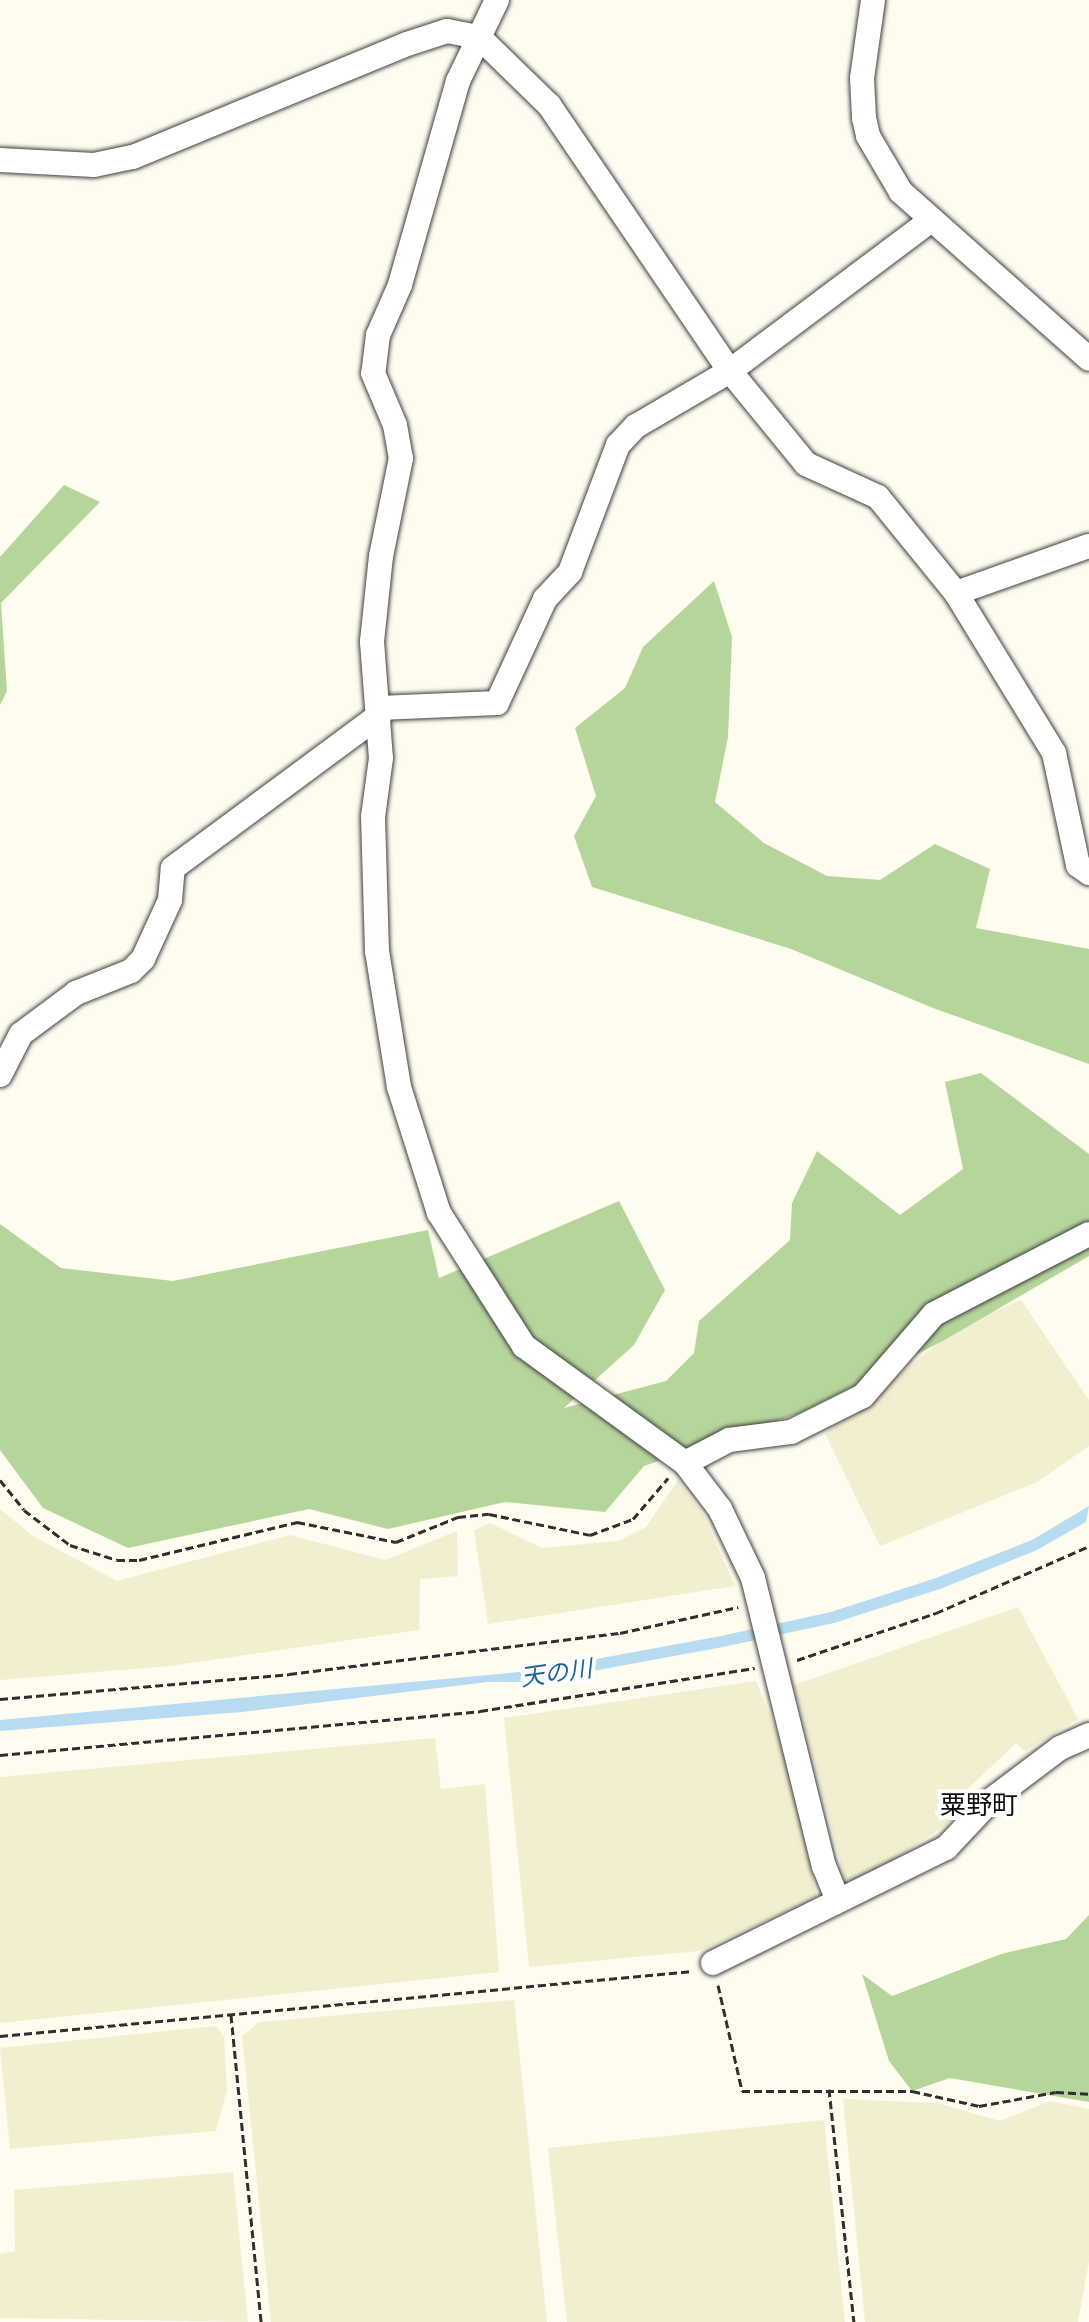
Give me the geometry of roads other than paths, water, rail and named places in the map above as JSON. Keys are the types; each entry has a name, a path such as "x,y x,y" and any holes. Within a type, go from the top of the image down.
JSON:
{"street":[{"path":"497,0 458,81 400,285 378,335 373,373 395,425 401,458 381,556 372,642 380,712 373,817 377,951 399,1087 439,1213 524,1346 685,1463 720,1509 760,1603 771,1660 837,1899"},
{"path":"873,0 862,78 868,136 901,192 1089,359"},
{"path":"0,160 94,165 133,157 407,44 447,31 479,37 549,105 730,371 806,464 878,497 956,593 1054,753 1078,865 1089,873"},
{"path":"0,1075 21,1034 76,993 131,971 143,959 170,900 173,868 380,712 497,703 545,599 570,572 618,445 636,426 730,371 931,220"},
{"path":"956,593 1089,546"},
{"path":"685,1463 729,1440 791,1432 863,1396 934,1314 1089,1234"},
{"path":"713,1963 837,1899 946,1848 991,1800 1060,1748 1089,1735"}],"water":[{"name":"天の川","path":"1089,1506 1086,1522 1037,1550 940,1589 834,1623 723,1647 533,1682 488,1682 242,1712 0,1731 0,1720 531,1671 721,1636 831,1612 936,1578 1032,1540"}],"district":[{"name":"粟野町","path":"979,1803"}]}
